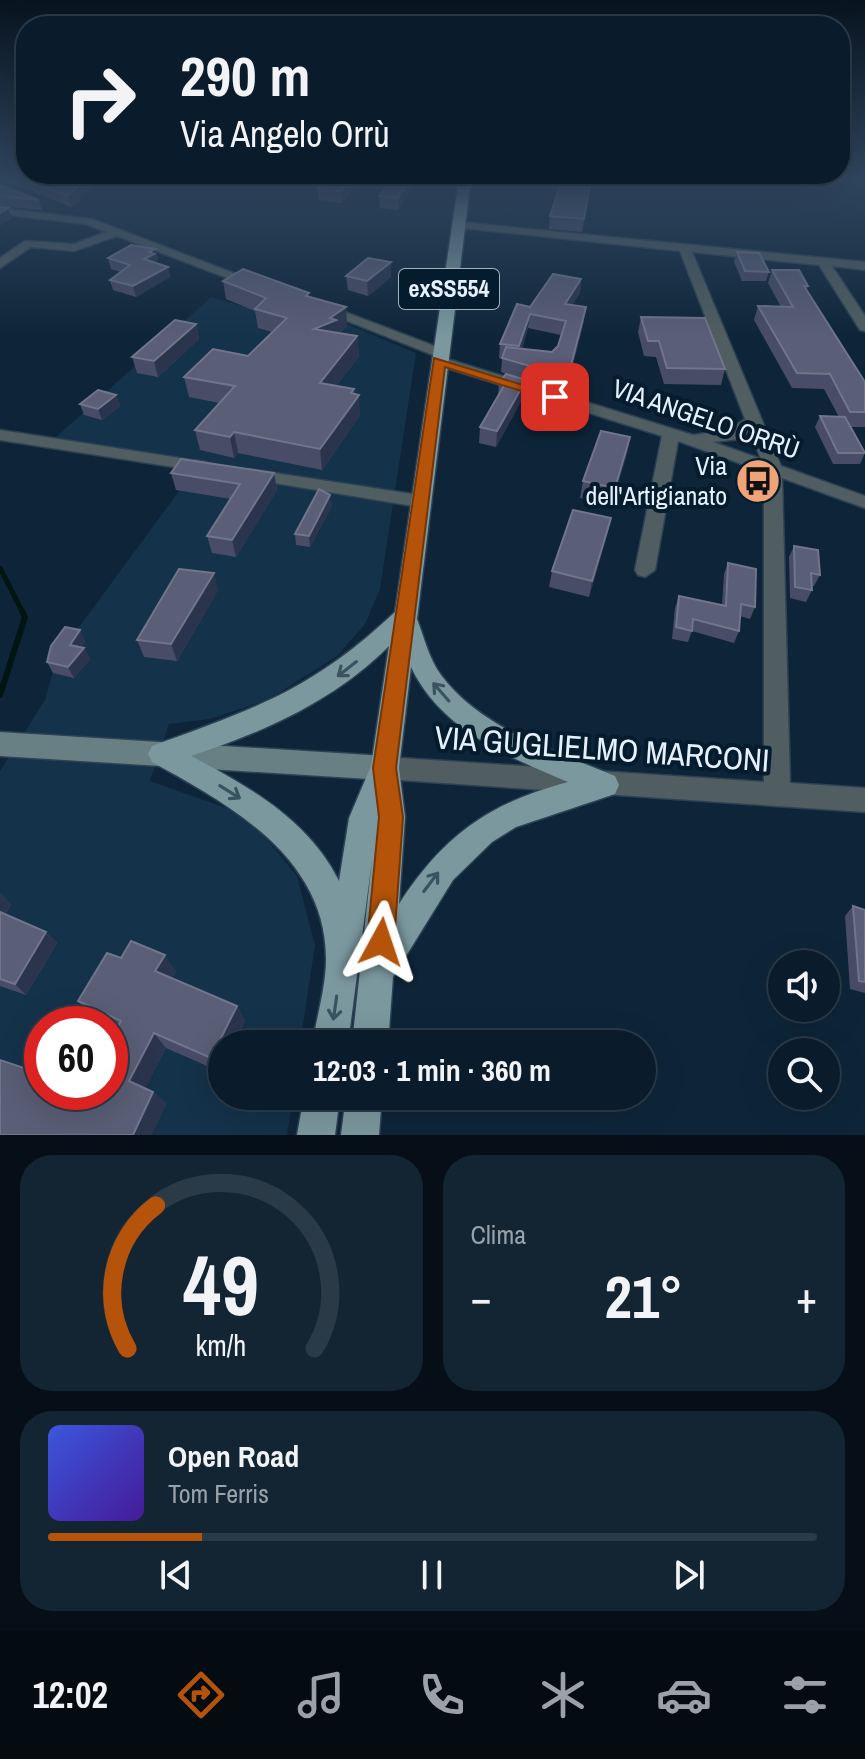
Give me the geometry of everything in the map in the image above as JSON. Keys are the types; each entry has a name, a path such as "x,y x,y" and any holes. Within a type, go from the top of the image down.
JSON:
{"main road":[{"name":"exSS554","path":"372,1030 391,817 385,768 457,232"},
{"path":"162,754 261,721 306,699 378,644 404,617 431,680 448,701 469,718 516,744 605,785"},
{"name":"VIA GUGLIELMO MARCONI","path":"10,744 385,768"},
{"path":"162,754 264,814 298,846 325,886 342,956"},
{"name":"exSS554","path":"332,1030 363,818 385,768"},
{"path":"378,974 431,879 459,849 500,821 533,805 605,785"},
{"path":"316,1135 320,1110"},
{"path":"360,1135 363,1110"}],"street":[{"path":"0,264 29,243 64,251 80,249 115,232"},
{"path":"120,232 264,286"},
{"path":"530,232 865,266"},
{"path":"684,247 773,468 777,795"},
{"path":"823,262 865,327"},
{"name":"VIA ANGELO ORRÙ","path":"308,303 439,357 679,436 865,502"},
{"path":"645,570 679,436 722,438 753,421"},
{"path":"0,435 419,501"},
{"name":"VIA GUGLIELMO MARCONI","path":"385,768 865,800"}],"shaded area":[{"path":"262,288 416,353 380,589 365,624 337,656 269,699 210,719 169,724 150,781 229,809 256,826 297,876 315,945 302,1030 208,1030 208,1110 291,1110 287,1135 0,1135 0,771 45,700 57,657 188,479 194,458 54,439 211,297 242,306"}],"building":[{"path":"131,245 155,249 149,252 154,254 144,259 168,267 133,286 110,280 130,265 108,258"},
{"path":"737,252 759,253 769,272 745,271"},
{"path":"368,258 391,262 367,281 346,276"},
{"path":"243,269 309,293 306,296 346,307 330,318 336,320 314,329 357,336 320,383 354,389 351,393 359,395 320,449 234,432 230,437 195,430 235,386 184,377 213,349 248,356 287,318 255,309 266,298 223,281"},
{"path":"772,270 799,270 808,286 804,286 865,382 865,412 850,412 830,374 797,373 758,306 793,307"},
{"path":"553,274 581,279 565,304 586,307 568,377 502,358 506,347 552,352 558,346 566,321 530,314 519,346 500,344 517,304 530,307"},
{"path":"641,317 705,318 725,369 667,368 659,341 648,341"},
{"path":"175,320 196,324 154,361 132,357"},
{"path":"506,374 526,380 497,431 480,427 505,384 499,383"},
{"path":"98,390 116,395 98,409 80,404"},
{"path":"820,416 845,417 865,453 838,453"},
{"path":"601,431 630,437 615,488 583,481"},
{"path":"181,459 274,473 232,540 207,536 240,484 171,473"},
{"path":"319,489 330,495 309,536 295,534"},
{"path":"573,510 611,518 592,581 552,571"},
{"path":"794,546 818,550 820,575 811,573 812,590 795,587"},
{"path":"728,563 756,569 755,607 741,604 739,631 693,619 692,631 676,627 679,596 726,606"},
{"path":"179,569 214,573 171,644 137,640"},
{"path":"65,627 80,630 70,645 84,648 68,667 47,662 51,646"},
{"path":"853,906 865,910 865,982 859,981"},
{"path":"0,912 46,932 15,984 0,979"},
{"path":"131,941 165,955 155,971 237,1006 225,1030 208,1030 208,1057 154,1033 129,1081 153,1092 133,1135 0,1135 0,1060 24,1068 24,1110 128,1110 128,1006 89,1006 78,1001 107,953 121,958"}],"waterway":[{"path":"0,568 23,613"},
{"path":"0,695 25,617 23,613"}],"place":[{"name":"Via dell'Artigianato","path":"758,481"}],"route":[{"path":"381,942 391,817 385,768 439,361 555,397"}]}
